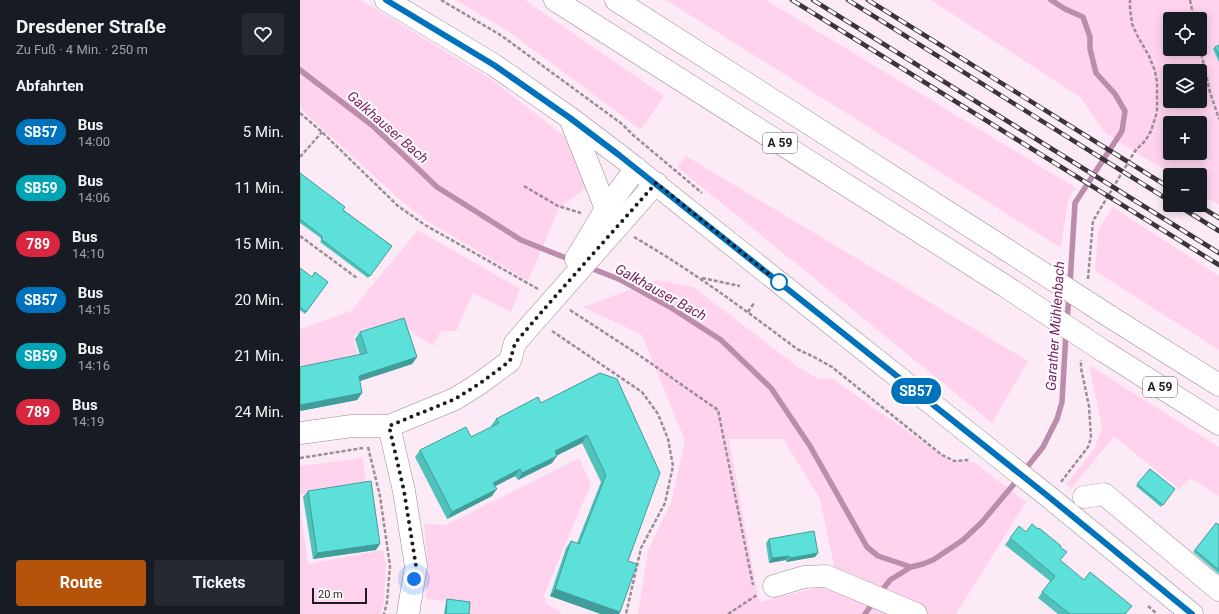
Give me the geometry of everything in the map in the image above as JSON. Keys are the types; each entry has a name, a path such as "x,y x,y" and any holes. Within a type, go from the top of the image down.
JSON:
{"main road":[{"path":"386,0 494,65 570,118 656,183 964,430 1047,488 1192,614"},
{"name":"A 59","path":"555,0 1005,286 1092,351 1219,424"},
{"name":"A 59","path":"616,0 1219,385"},
{"path":"570,118 605,222"},
{"path":"300,433 352,426 389,426 455,399 479,384 510,361 515,343 534,321 545,292 605,222 636,168"},
{"path":"605,222 631,212 656,183"},
{"path":"389,426 404,491 416,566 408,614"},
{"path":"1084,496 1104,494 1219,590"},
{"path":"774,586 804,576 826,576 916,614"}],"path":[{"path":"1088,283 1093,221 1135,152 1145,141 1151,131 1157,112 1157,82 1155,71 1149,56 1132,24 1130,0"},
{"path":"1190,0 1193,12"},
{"path":"1202,56 1210,92 1219,119"},
{"path":"300,113 322,132 398,206 419,221 534,286"},
{"path":"300,157 322,132"},
{"path":"524,186 558,206"},
{"path":"631,212 640,223 631,235 700,278 797,349 832,367 942,455 954,461 969,460 975,462"},
{"path":"300,236 357,278"},
{"path":"700,278 740,286"},
{"path":"545,292 718,410 755,596 728,614"},
{"path":"748,312 754,303"},
{"path":"534,321 642,392 658,414 668,439 673,466 665,503 641,548 626,614"},
{"path":"1047,488 1088,447 1091,438 1089,406 1081,368 1092,351"},
{"path":"368,447 380,496 390,566 387,602 384,614"}],"shaded area":[{"path":"300,0 361,0 491,79 572,142 590,185 559,208 528,281 427,221 400,200 300,108"},
{"path":"456,0 525,0 664,96 641,130 508,31"},
{"path":"666,0 766,0 1076,188 1068,200 1061,248"},
{"path":"931,0 1219,0 1219,205 1207,197 1207,168 1163,168 1163,169 1105,133 1081,98"},
{"path":"686,156 1028,361 992,423 677,167"},
{"path":"1113,207 1219,276 1219,350 1095,271 1098,230"},
{"path":"418,230 520,289 511,312 473,293 456,331 442,331 432,346 397,320 353,336 358,357 300,368 300,329 351,311"},
{"path":"657,280 693,287 798,367 817,378 833,379 951,462 974,462 1026,502 956,614 638,614 648,550 671,503 685,441 642,335 583,307","holes":["729,439 783,439 819,497 834,565 823,586 759,602"]},
{"path":"1089,365 1219,447 1219,496 1191,478 1179,489 1114,436 1072,488 1066,484 1094,449 1102,428"},
{"path":"363,458 366,485 300,495 300,466"},
{"path":"579,458 591,484 544,595 546,603 561,612 560,614 468,614 469,604 426,599 427,556 424,524 446,525"},
{"path":"300,507 308,564 383,550 386,566 384,602 381,614 300,614"}],"building":[{"path":"1219,45 1219,56 1215,47"},
{"path":"300,173 345,207 343,210 392,246 370,276 321,239 323,237 300,219"},
{"path":"300,268 312,277 315,272 328,282 306,312 300,307"},
{"path":"404,318 417,357 359,376 362,393 300,405 300,367 367,353 360,332"},
{"path":"600,373 617,379 660,473 628,561 637,564 620,612 555,589 571,541 579,544 606,475 587,435 555,451 557,456 522,473 520,469 493,483 497,489 452,512 420,450 466,427 471,437 499,423 496,419 538,397 541,403"},
{"path":"1150,469 1175,489 1163,505 1137,484"},
{"path":"371,481 380,544 317,553 308,491"},
{"path":"1216,523 1219,525 1219,570 1195,550"},
{"path":"1032,524 1038,529 1039,528 1067,552 1060,560 1084,580 1090,572 1132,606 1125,614 1070,614 1042,592 1055,576 1010,538 1019,526 1026,532"},
{"path":"814,531 818,553 790,558 789,556 772,558 769,539"},
{"path":"447,599 470,602 469,614 446,614"}],"waterway":[{"name":"Garather Mühlenbach","path":"1051,0 1065,9 1083,17 1090,37 1090,49 1096,73 1115,94 1125,111 1122,131 1075,203 1070,284"},
{"name":"Galkhauser Bach","path":"300,70 373,126 437,187 521,240 571,260"},
{"name":"Galkhauser Bach","path":"588,267 621,280 670,307 721,340 771,388 810,446 867,547 878,556 911,567"},
{"name":"Garather Mühlenbach","path":"1067,320 1069,296"},
{"name":"Garather Mühlenbach","path":"1024,471 1043,447 1057,419 1062,402 1066,332"},
{"name":"Garather Mühlenbach","path":"879,594 890,580 911,567 933,560 963,540 982,522 1019,478"},
{"name":"Garather Mühlenbach","path":"865,614 874,601"}],"railway":[{"path":"792,0 1219,265"},
{"path":"813,0 1219,253"},
{"path":"848,0 1163,197"},
{"path":"868,0 1163,184"},
{"path":"1207,211 1219,218"},
{"path":"1188,212 1219,231"}],"bus line":[{"name":"SB57","path":"386,0 494,65 570,118 619,155 1037,489 1049,497 1192,614"}],"route":[{"path":"414,579 416,566 404,491 389,426 455,399 479,384 510,361 515,343 656,183 781,284 779,282"}]}
